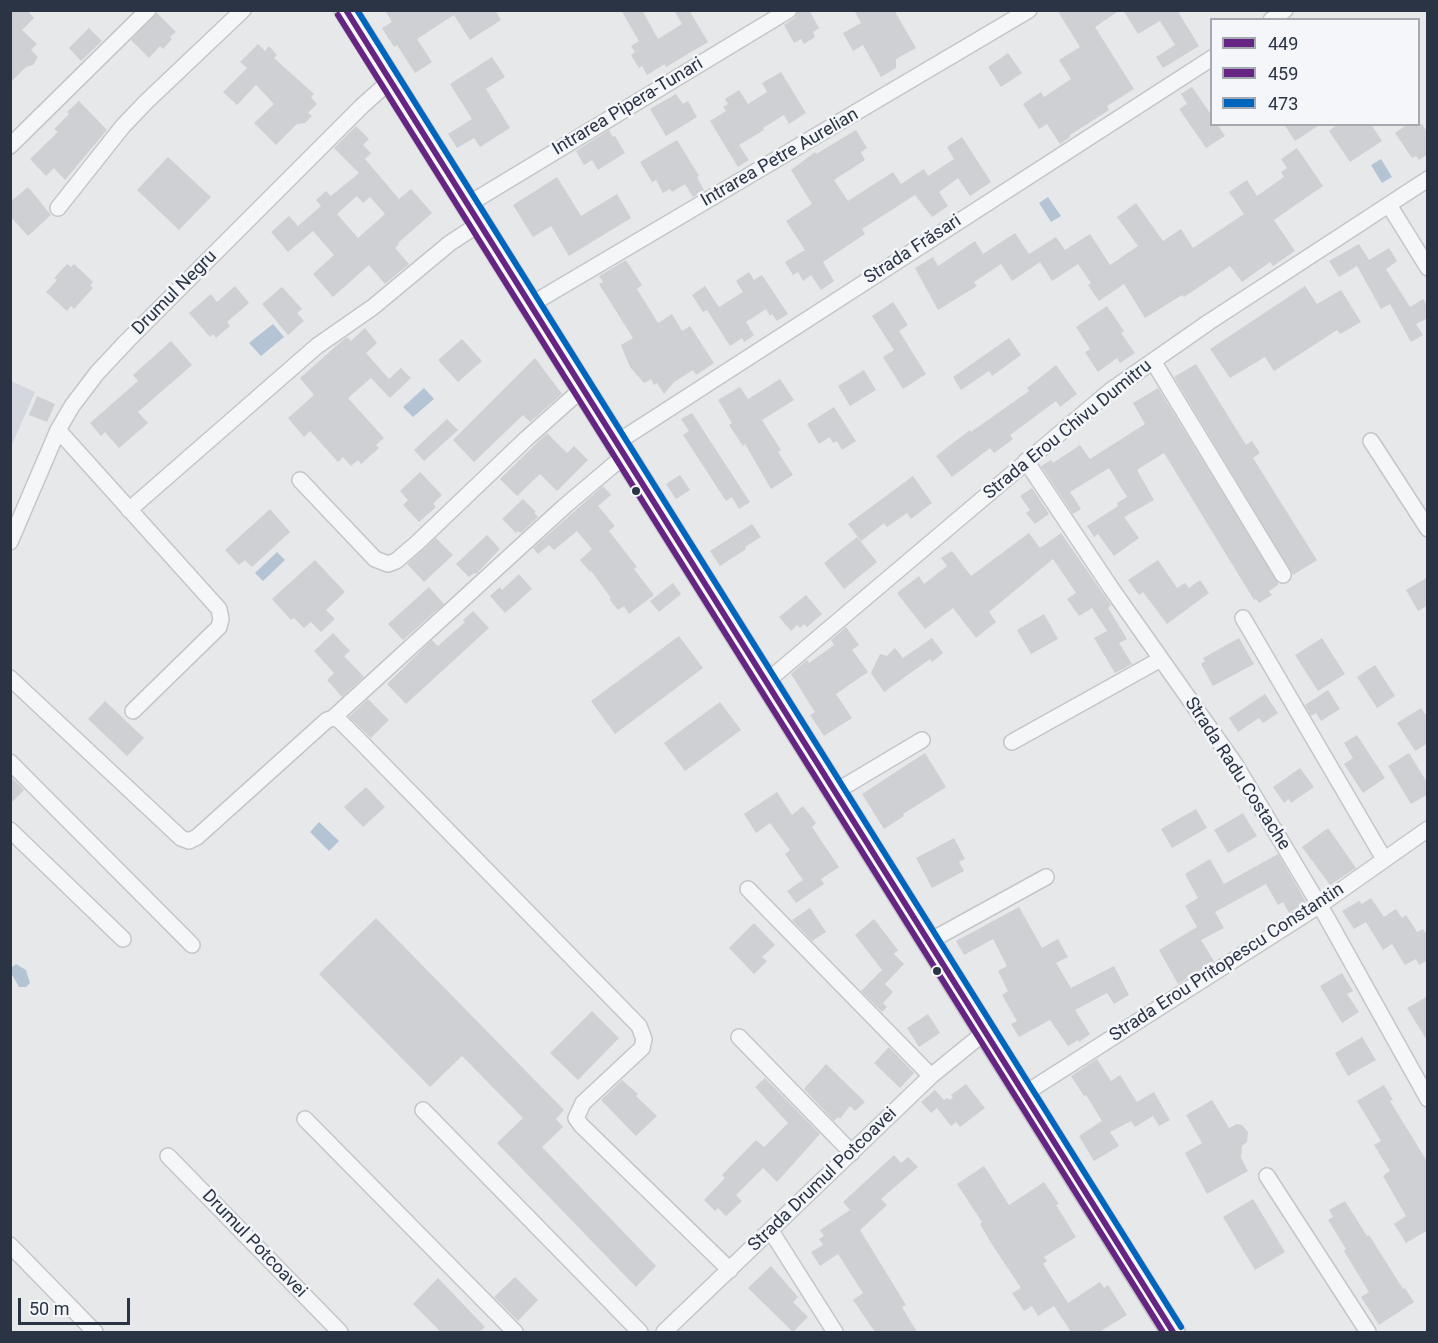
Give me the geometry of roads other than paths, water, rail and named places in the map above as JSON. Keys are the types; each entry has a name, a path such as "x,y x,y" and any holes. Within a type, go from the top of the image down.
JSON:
{"main road":[{"path":"346,10 1173,1332"}],"street":[{"path":"10,146 148,10"},
{"path":"58,208 123,126 243,10"},
{"name":"Intrarea Pipera-Tunari","path":"129,510 317,346 373,307 450,243 473,215 789,10"},
{"name":"Intrarea Petre Aurelian","path":"530,305 1029,10"},
{"name":"Strada Frăsari","path":"10,678 181,838 189,841 197,837 327,720 333,718 566,505 620,449 1210,59"},
{"name":"Drumul Negru","path":"10,542 58,429 72,406 119,349 362,106 390,81"},
{"name":"Strada Erou Chivu Dumitru","path":"766,682 1110,391 1209,321 1428,179"},
{"path":"1389,205 1428,268"},
{"path":"1154,361 1283,575"},
{"path":"300,480 375,559 388,564 396,561 417,543 582,389"},
{"path":"58,429 219,609 221,619 219,627 133,711"},
{"path":"1371,441 1428,530"},
{"name":"Strada Radu Costache","path":"1026,461 1234,764 1320,905 1428,1099"},
{"path":"1243,618 1384,859"},
{"path":"1012,742 1161,659"},
{"path":"333,718 339,720 361,742 639,1026 645,1039 642,1048 583,1103 576,1118 730,1270"},
{"path":"835,792 922,740"},
{"path":"10,762 192,945"},
{"name":"Strada Erou Pritopescu Constantin","path":"1024,1094 1320,905 1428,829"},
{"path":"10,830 123,939"},
{"path":"928,942 1046,877"},
{"path":"748,889 931,1076"},
{"name":"Strada Drumul Potcoavei","path":"664,1332 931,1076 985,1032"},
{"path":"739,1037 852,1153"},
{"path":"423,1110 640,1332"},
{"path":"305,1119 515,1332"},
{"name":"Drumul Potcoavei","path":"168,1156 340,1332"},
{"path":"1267,1176 1368,1332"},
{"path":"771,1231 835,1332"},
{"path":"10,1245 95,1332"}],"water":[{"path":"1381,159 1392,177 1382,183 1371,165"},
{"path":"1048,197 1061,216 1051,222 1039,203"},
{"path":"273,324 284,337 261,356 249,343"},
{"path":"424,388 434,399 413,417 403,407"},
{"path":"277,552 285,560 263,581 255,573"},
{"path":"319,822 339,841 329,851 310,832"},
{"path":"16,964 26,970 30,983 26,987 19,987 11,973 11,968"}]}
